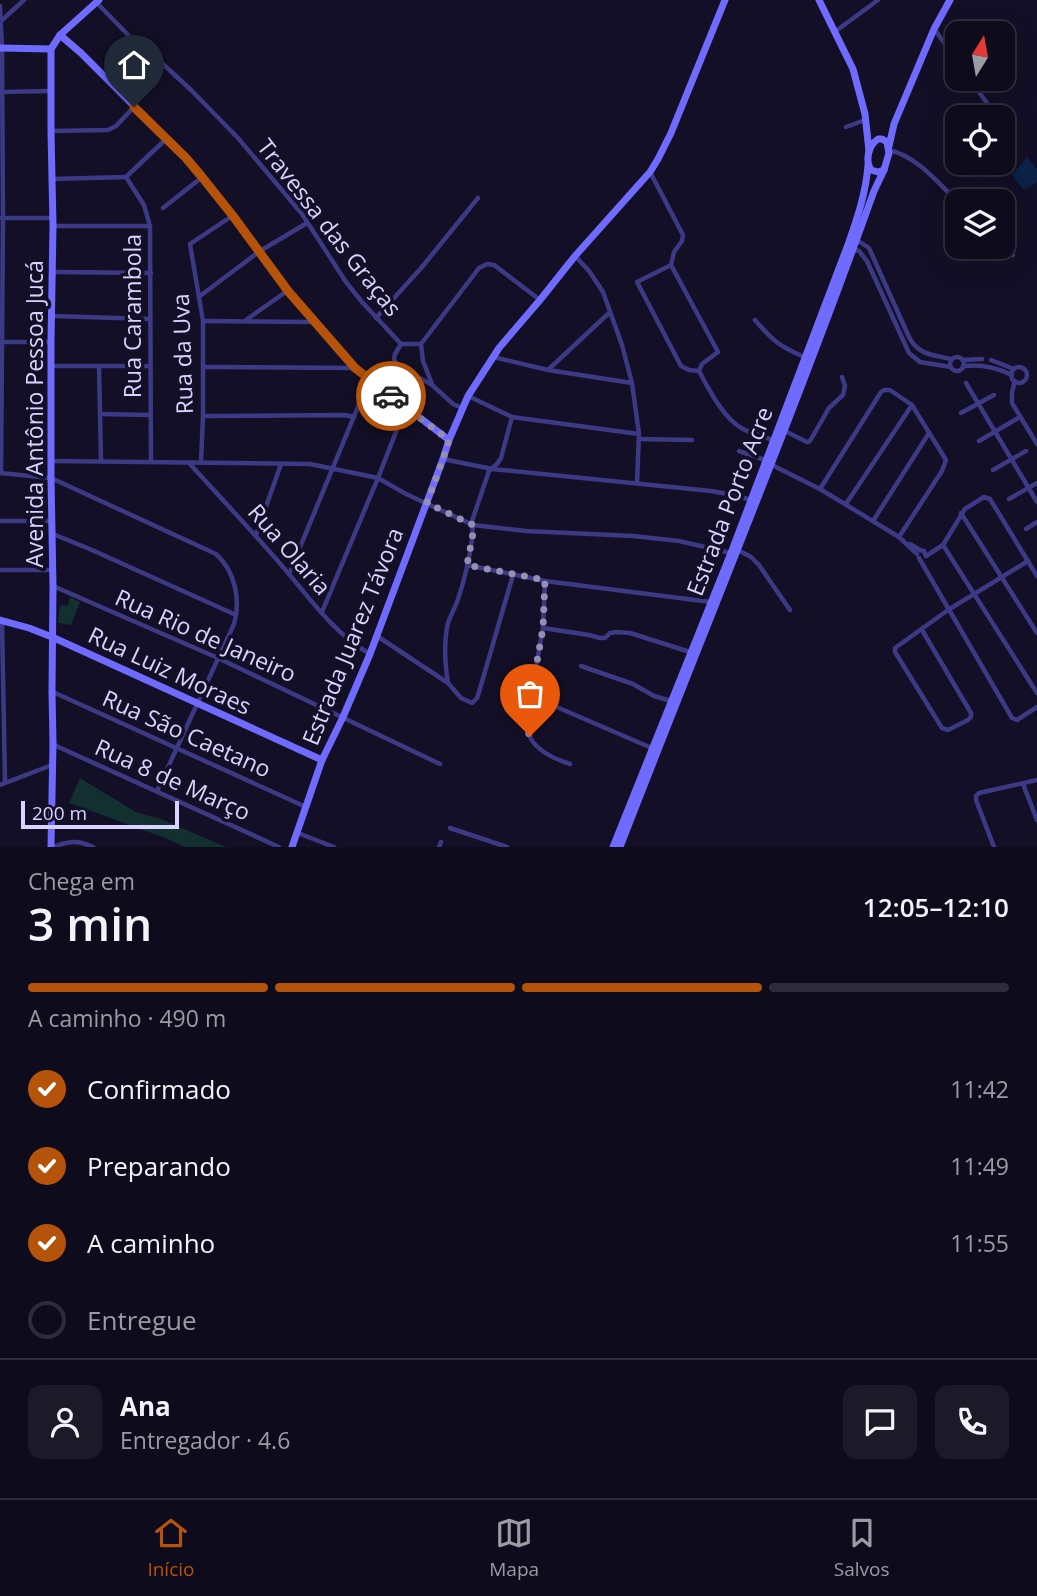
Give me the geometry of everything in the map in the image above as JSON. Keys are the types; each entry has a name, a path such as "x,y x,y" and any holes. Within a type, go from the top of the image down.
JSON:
{"street":[{"path":"1,22 24,0"},
{"name":"Estrada Juarez Távora","path":"292,847 322,760 370,654 449,440 468,396 499,348 575,256 650,172 671,133 725,0"},
{"path":"836,31 878,0"},
{"path":"869,150 873,142 894,124 934,29 950,0"},
{"path":"1,48 51,49 60,35 97,1"},
{"name":"Travessa das Graças","path":"97,1 133,40 147,49 191,90 238,138 307,223 346,282 401,344 395,354 396,363 432,385 453,404 463,409"},
{"path":"823,2 853,69 866,123 879,139 887,142 889,148 912,159 945,190"},
{"path":"0,6 1,473 51,478 216,554 225,562 231,574 237,605 236,615 157,791"},
{"path":"934,29 945,44"},
{"path":"60,35 81,53 202,177 288,291 355,368 449,440"},
{"name":"Avenida Antônio Pessoa Jucá","path":"51,49 51,521 54,586 51,847"},
{"path":"1,92 51,91"},
{"path":"51,131 108,130 116,126 134,107"},
{"path":"846,127 866,123"},
{"name":"Estrada Porto Acre","path":"620,847 655,750 777,441 862,205 869,165 866,123"},
{"name":"Estrada Porto Acre","path":"777,441 785,431 884,170 894,124"},
{"path":"52,179 126,177 166,139"},
{"path":"869,165 874,172 884,170"},
{"path":"650,172 683,235 671,265 718,352 702,364 699,371"},
{"name":"Rua Carambola","path":"126,177 144,205 150,226 150,462"},
{"path":"163,208 202,177"},
{"path":"376,318 478,198"},
{"name":"Rua da Uva","path":"201,463 203,321 190,244 233,216"},
{"path":"1,218 150,226"},
{"path":"200,296 260,251 307,223"},
{"path":"857,240 869,247 915,348 934,356 951,359 957,357 963,363 1013,372 1021,368 1027,372 1026,380 1017,382 1013,387 1012,403 1037,444"},
{"path":"853,249 863,255 909,353 920,362 951,367 956,371 961,369 963,363"},
{"path":"575,256 597,282 622,345 632,383 639,436 637,483"},
{"path":"432,385 426,374 421,344 479,268 489,263 540,300"},
{"path":"671,265 637,282 681,366 699,371"},
{"path":"52,272 151,273"},
{"path":"245,321 288,291"},
{"path":"548,370 610,312"},
{"path":"51,316 150,319"},
{"path":"755,320 783,348 805,358"},
{"path":"203,321 314,322"},
{"path":"1,342 51,342"},
{"path":"401,344 421,344"},
{"path":"920,362 922,352"},
{"path":"933,365 934,356"},
{"path":"493,357 548,370 632,383"},
{"path":"951,359 951,367"},
{"path":"963,363 982,359"},
{"path":"991,360 1013,372 1017,382"},
{"path":"51,366 150,366"},
{"path":"99,366 101,461"},
{"path":"203,367 355,368"},
{"path":"699,371 716,402 737,424 743,429 777,441"},
{"path":"785,431 810,441 829,408 843,395 845,386 842,377"},
{"path":"289,574 369,380"},
{"path":"967,383 1037,502"},
{"path":"820,489 881,392 890,390 912,405 946,460 945,466 901,539"},
{"path":"961,413 994,395"},
{"path":"468,396 512,417 639,436 692,440"},
{"path":"846,504 912,405"},
{"path":"322,612 406,406"},
{"path":"100,414 150,415"},
{"path":"203,416 354,417"},
{"path":"448,683 447,624 459,598 474,528 472,521 488,473 501,457 512,417"},
{"path":"979,441 1020,417"},
{"path":"873,521 929,433"},
{"path":"993,470 1026,451"},
{"path":"738,452 769,462 820,489 922,555"},
{"path":"443,459 492,469 711,491 753,501"},
{"path":"51,461 310,464 378,478 473,525 527,531 645,537 734,551 755,560 790,610"},
{"name":"Rua Olaria","path":"188,462 343,635 370,654"},
{"path":"256,536 282,464"},
{"path":"1009,499 1037,483"},
{"path":"922,555 934,552 943,544 961,513 984,497 990,499 1037,576"},
{"path":"961,513 1037,633"},
{"path":"0,521 51,521"},
{"path":"1027,529 1037,522"},
{"path":"53,534 236,615"},
{"path":"943,544 1037,693"},
{"path":"922,555 922,566 1013,720 1037,707"},
{"path":"922,630 971,713 968,720 948,730 944,729 895,652 896,645 1028,561"},
{"path":"467,565 545,580 714,602"},
{"path":"0,570 53,570"},
{"path":"377,636 448,683 461,698 472,703 477,698 513,575"},
{"path":"545,580 543,628 526,723 533,741 548,755 570,764"},
{"name":"Rua Rio de Janeiro","path":"54,586 218,658 440,764"},
{"path":"1,620 2,783 52,765"},
{"name":"Rua Luiz Moraes","path":"1,620 52,637 322,760"},
{"path":"543,628 600,638 605,638 610,633 630,633 693,653"},
{"name":"Estrada Porto Acre","path":"613,847 693,653"},
{"path":"581,666 671,701"},
{"name":"Rua São Caetano","path":"52,692 307,807"},
{"path":"527,730 535,725 546,708 552,705 655,750"},
{"name":"Rua 8 de Março","path":"53,744 279,847"},
{"path":"994,847 975,796 1037,780"},
{"path":"1023,784 1037,820"},
{"path":"450,828 507,847"},
{"path":"297,832 334,847"},
{"path":"51,847 73,841 93,847"}],"green space":[{"path":"70,597 80,602 71,625 58,623 60,605 68,606"},
{"path":"80,778 136,812 161,819 226,847 185,847 69,803"}],"water":[{"path":"1027,157 1037,169 1037,182 1024,190 1012,175 1015,175"}],"way so far":[{"path":"391,396 449,440 427,503 473,525 467,565 545,580 543,628 526,723 530,736"}],"route":[{"path":"134,107 186,158 260,251 288,291 355,368 391,396"}]}
